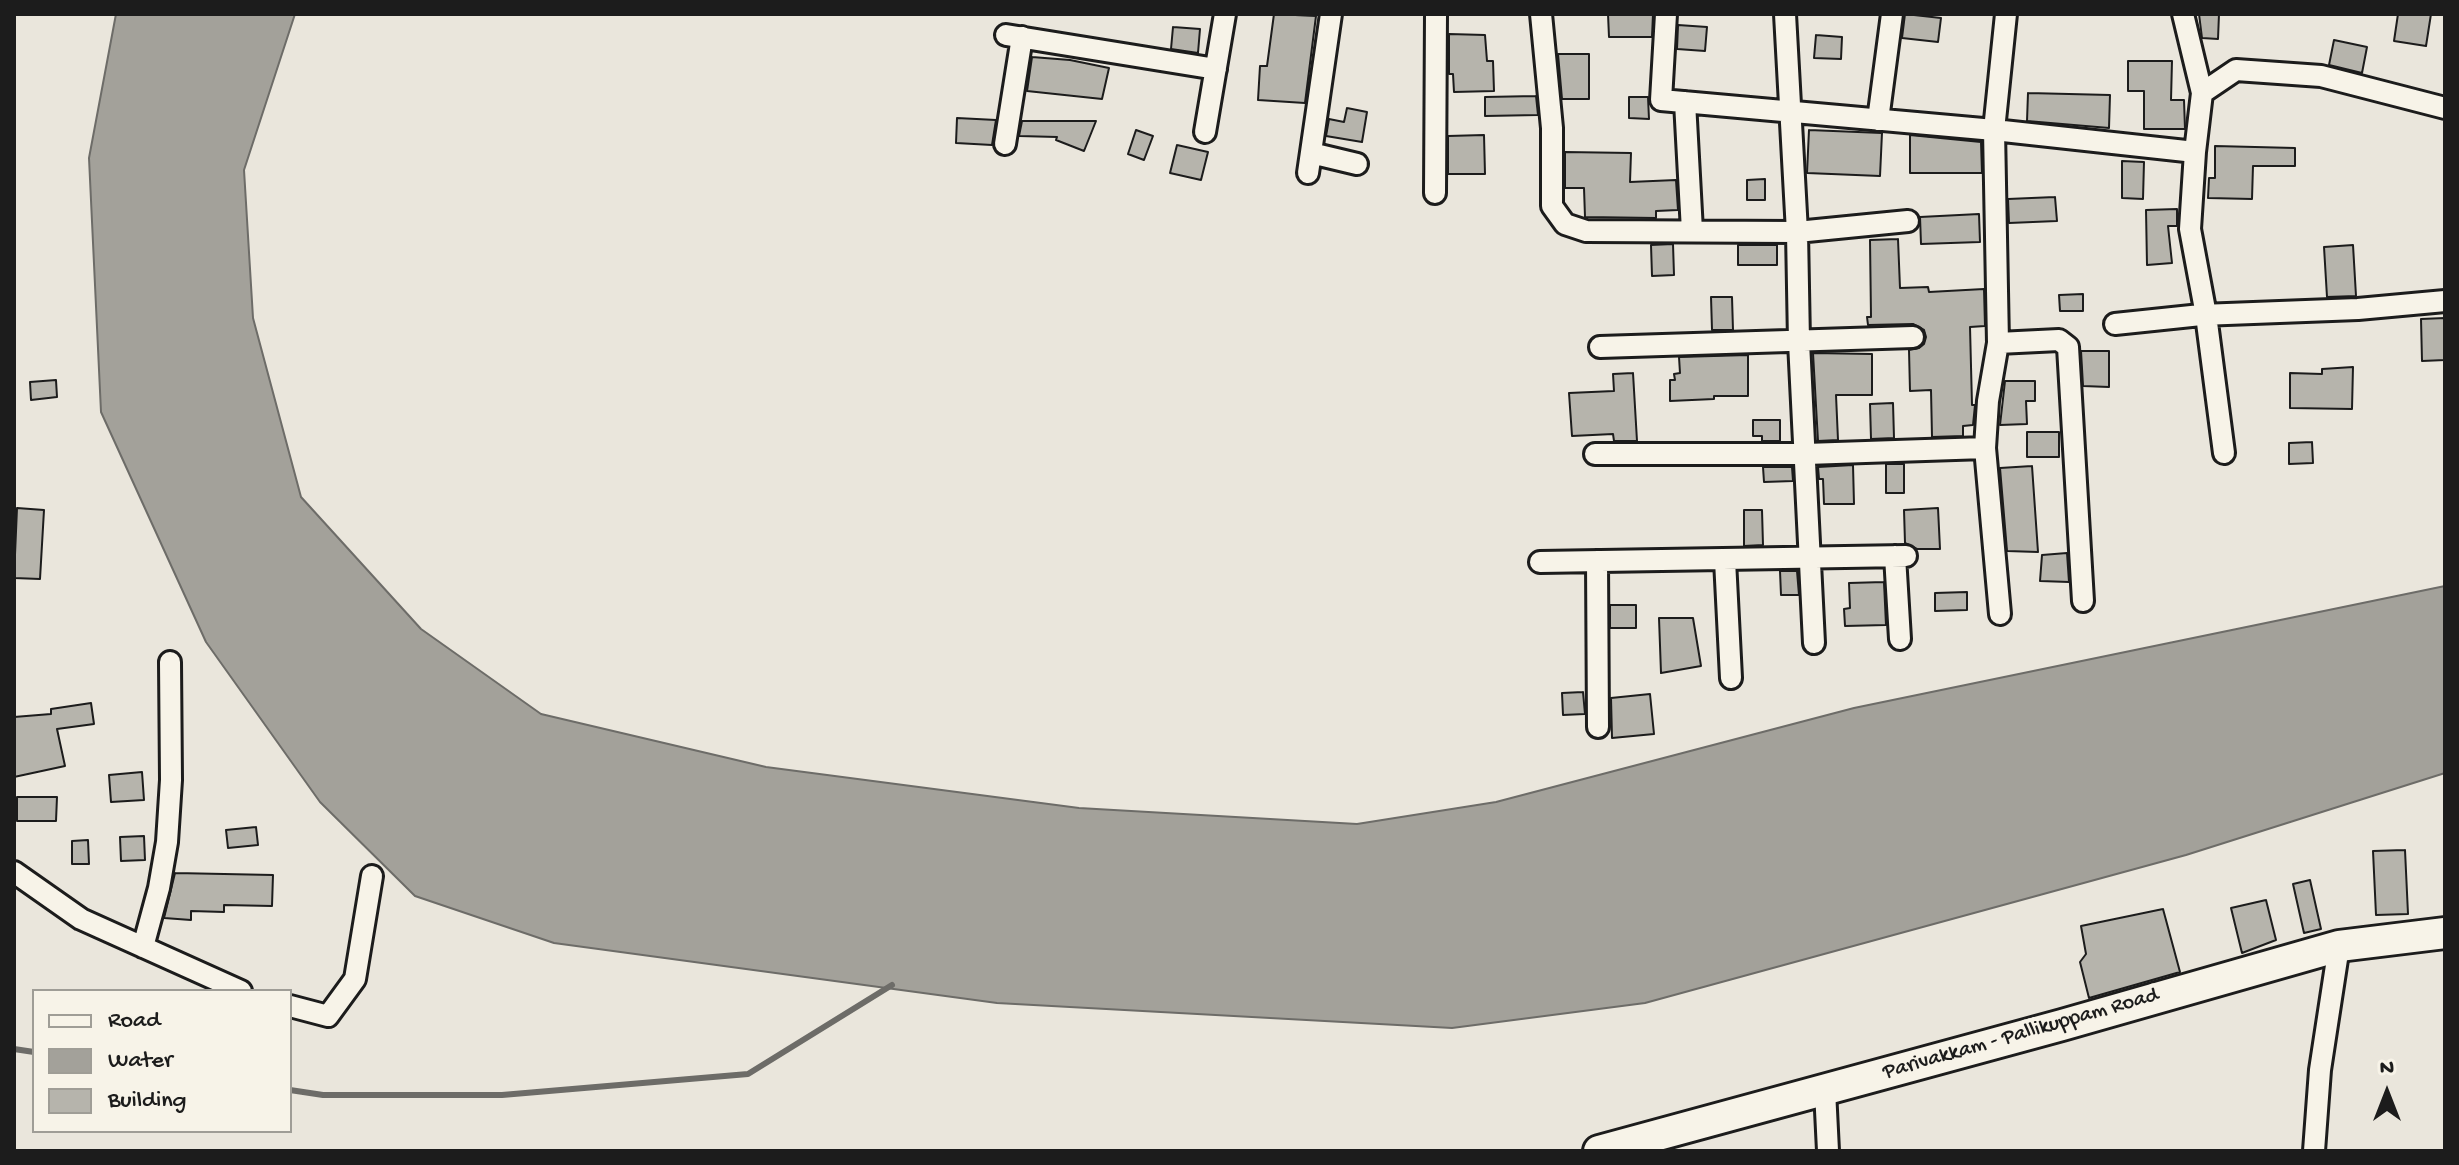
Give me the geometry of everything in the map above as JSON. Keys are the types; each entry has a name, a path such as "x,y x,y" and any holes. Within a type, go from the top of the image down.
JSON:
{"street":[{"path":"1205,132 1225,14"},
{"path":"1331,14 1309,163 1357,164"},
{"path":"1435,193 1436,14"},
{"path":"1541,14 1552,128 1552,206 1565,224 1586,231 1797,232 1908,221"},
{"path":"1666,14 1661,100 1994,130 2195,152"},
{"path":"1785,14 1814,643"},
{"path":"1878,120 1892,14"},
{"path":"2000,614 1985,448 1988,401 1998,343 1994,130 2006,14"},
{"path":"2183,14 2202,93 2190,229 2206,315 2224,453"},
{"path":"1005,144 1014,36 1216,69"},
{"path":"2202,93 2236,70 2321,76 2445,108"},
{"path":"1685,102 1692,231"},
{"path":"2115,324 2206,315 2358,309 2445,301"},
{"path":"1600,347 1913,337"},
{"path":"1998,343 2059,340 2068,347 2083,601"},
{"path":"1595,454 1806,454 1985,448"},
{"path":"1540,562 1900,556 1900,639"},
{"path":"1725,560 1731,678"},
{"path":"1597,561 1598,727"},
{"path":"143,947 167,842 171,780 170,662"},
{"path":"14,872 81,919 237,989"},
{"path":"292,1007 328,1016 355,979 372,876"},
{"name":"Parivakkam - Pallikuppam Road","path":"1599,1151 2339,946 2445,933"},
{"path":"2314,1151 2320,1070 2339,946"},
{"path":"1825,1090 1828,1151"}],"water":[{"path":"116,14 295,14 244,170 253,318 301,497 421,629 541,714 766,767 1079,808 1357,824 1496,802 1854,708 2445,586 2445,773 2186,855 1645,1003 1452,1028 997,1003 554,943 415,896 320,802 206,642 101,412 89,158"}],"building":[{"path":"1274,14 1316,16 1305,103 1258,100 1260,66 1267,66"},
{"path":"1608,14 1653,14 1652,37 1609,37"},
{"path":"1905,14 1941,18 1938,42 1902,38"},
{"path":"2199,14 2219,14 2218,39 2202,38"},
{"path":"2398,14 2431,14 2426,46 2394,41"},
{"path":"1678,25 1707,27 1705,51 1677,49"},
{"path":"1173,27 1200,29 1198,53 1171,49"},
{"path":"1449,34 1485,35 1487,61 1493,61 1494,91 1454,92 1453,74 1449,74"},
{"path":"1816,35 1842,37 1841,59 1814,58"},
{"path":"2334,40 2367,47 2362,73 2329,65"},
{"path":"1558,54 1589,54 1589,99 1562,99"},
{"path":"1032,57 1070,60 1109,68 1102,99 1027,91"},
{"path":"2128,61 2172,61 2171,100 2184,100 2185,129 2144,129 2144,91 2128,91"},
{"path":"2028,93 2110,95 2109,128 2027,121"},
{"path":"1536,96 1538,115 1485,116 1485,97"},
{"path":"1629,97 1648,97 1649,119 1629,118"},
{"path":"1347,108 1367,112 1362,142 1326,136 1329,119 1344,122"},
{"path":"957,118 996,120 992,145 956,143"},
{"path":"1022,121 1096,121 1084,151 1056,140 1057,137 1019,136"},
{"path":"1136,130 1153,136 1144,160 1128,154"},
{"path":"1809,130 1882,133 1880,176 1807,173"},
{"path":"1484,135 1485,174 1448,174 1448,136"},
{"path":"1910,135 1981,142 1982,173 1910,173"},
{"path":"1177,145 1208,152 1201,180 1170,173"},
{"path":"2215,146 2295,148 2295,166 2253,166 2252,199 2208,198 2209,178 2215,178"},
{"path":"1565,152 1631,153 1630,182 1676,180 1678,210 1656,211 1656,218 1585,217 1584,188 1565,188"},
{"path":"2122,161 2144,162 2143,199 2122,198"},
{"path":"1765,179 1765,200 1747,200 1747,180"},
{"path":"2055,197 2057,221 2009,223 2008,199"},
{"path":"2177,209 2177,226 2168,226 2172,263 2147,265 2146,210"},
{"path":"1979,214 1980,242 1921,244 1920,217"},
{"path":"1898,239 1900,288 1928,287 1929,292 1984,289 1985,326 1970,327 1972,405 1975,405 1973,425 1963,426 1963,436 1932,437 1931,390 1910,391 1909,350 1924,344 1924,330 1913,324 1868,325 1867,317 1871,317 1870,240"},
{"path":"1673,244 1674,275 1652,276 1651,245"},
{"path":"1738,245 1777,245 1777,265 1738,265"},
{"path":"2353,245 2356,296 2327,297 2324,247"},
{"path":"2083,294 2083,311 2060,311 2059,295"},
{"path":"1711,297 1732,297 1733,330 1712,330"},
{"path":"2445,318 2445,360 2422,361 2421,319"},
{"path":"2081,351 2109,351 2109,387 2083,386"},
{"path":"1813,353 1872,354 1872,395 1836,395 1838,440 1818,441"},
{"path":"1748,355 1748,396 1670,401 1670,380 1675,380 1674,374 1680,373 1679,357"},
{"path":"2353,367 2352,409 2290,408 2290,373 2322,374 2322,369"},
{"path":"1633,373 1637,441 1614,441 1613,434 1572,436 1569,393 1614,391 1613,374"},
{"path":"56,380 57,397 31,400 30,382"},
{"path":"2005,381 2035,381 2035,401 2026,401 2027,424 2000,425"},
{"path":"1893,403 1894,438 1871,439 1870,404"},
{"path":"1753,420 1780,420 1780,441 1762,441 1762,436 1753,436"},
{"path":"2027,432 2059,432 2059,457 2027,457"},
{"path":"2312,442 2313,463 2289,464 2289,443"},
{"path":"1886,464 1904,464 1904,493 1886,493"},
{"path":"1853,465 1854,504 1824,504 1823,479 1819,479 1818,467"},
{"path":"2032,466 2038,552 2007,551 2000,468"},
{"path":"1763,467 1792,467 1793,481 1764,482"},
{"path":"17,508 44,510 40,579 14,578"},
{"path":"1938,508 1940,549 1917,549 1905,543 1904,510"},
{"path":"1744,510 1762,510 1763,545 1744,546"},
{"path":"2067,553 2069,582 2040,581 2042,555"},
{"path":"1780,571 1797,571 1799,595 1781,595"},
{"path":"1884,582 1886,625 1845,626 1844,609 1850,608 1849,583"},
{"path":"1967,592 1967,610 1935,611 1935,593"},
{"path":"1610,605 1636,605 1636,628 1610,628"},
{"path":"1659,618 1693,618 1701,666 1661,673"},
{"path":"1583,692 1585,714 1563,715 1562,693"},
{"path":"1650,694 1654,734 1612,738 1611,698"},
{"path":"91,703 94,724 57,729 65,766 14,777 14,717 51,714 51,709"},
{"path":"142,772 144,800 111,802 109,775"},
{"path":"17,797 57,797 56,821 17,821"},
{"path":"256,827 258,845 228,848 226,830"},
{"path":"144,836 145,860 121,861 120,837"},
{"path":"88,840 89,864 72,864 72,841"},
{"path":"2405,850 2408,914 2376,915 2373,851"},
{"path":"175,873 273,875 272,906 224,905 224,912 191,911 191,920 164,918"},
{"path":"2310,880 2321,929 2304,933 2293,884"},
{"path":"2266,900 2276,940 2242,953 2231,908"},
{"path":"2163,909 2180,972 2089,998 2080,962 2086,954 2081,926"}],"waterway":[{"path":"292,1090 323,1095 502,1095 748,1074 892,985"},
{"path":"14,1049 32,1052"}]}
